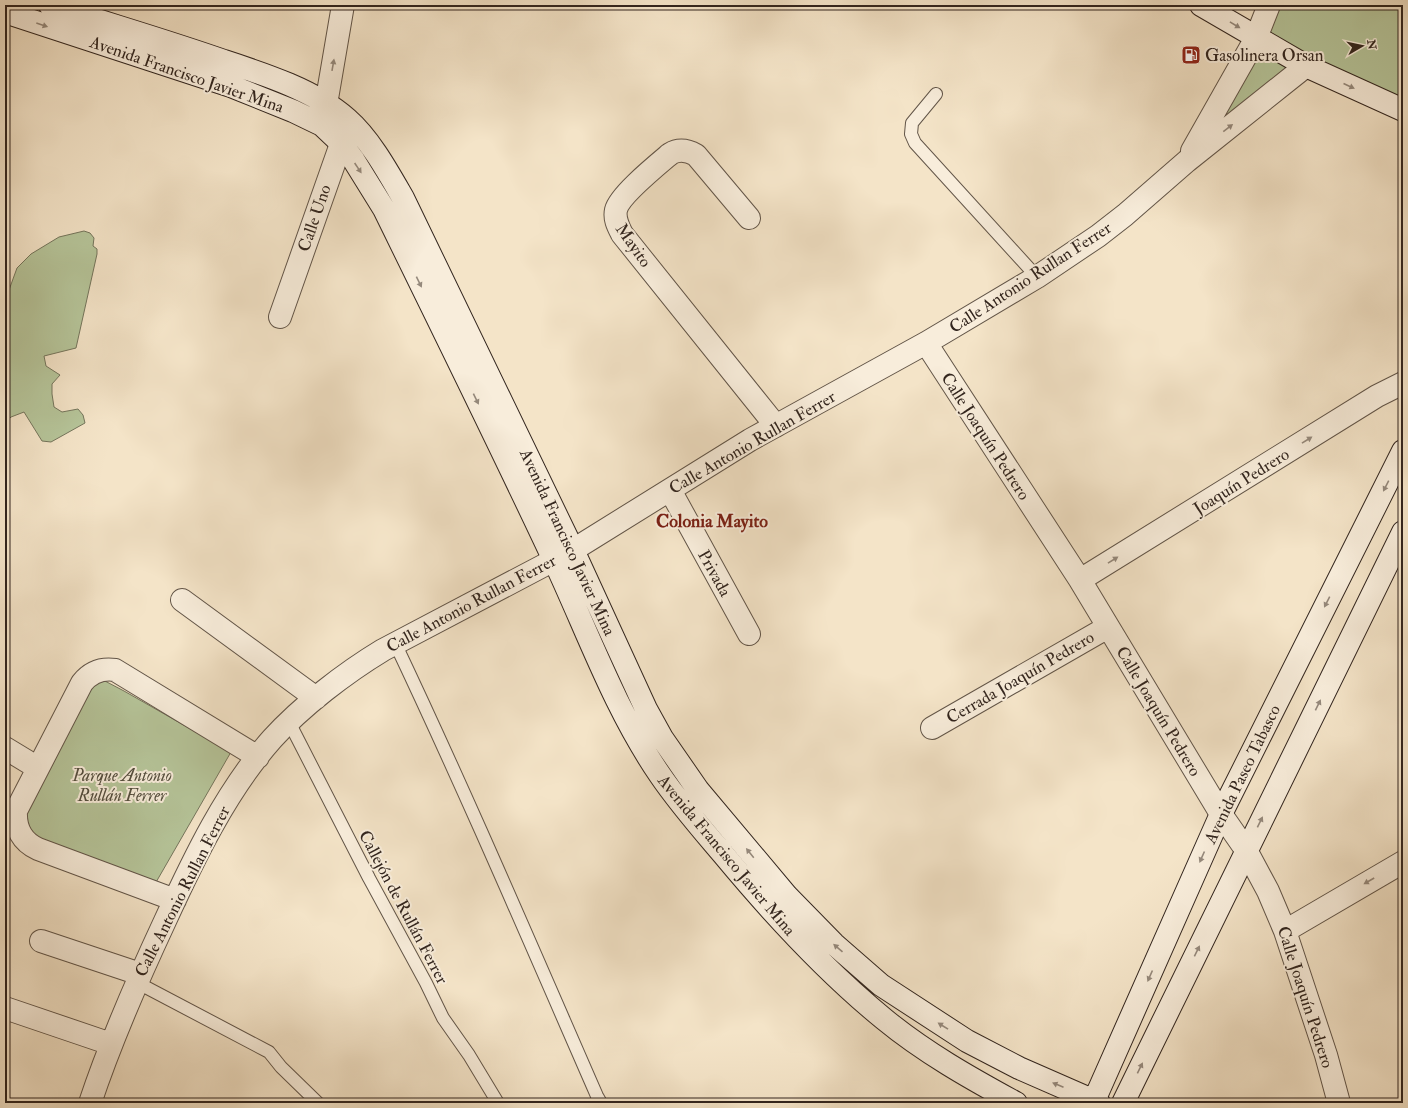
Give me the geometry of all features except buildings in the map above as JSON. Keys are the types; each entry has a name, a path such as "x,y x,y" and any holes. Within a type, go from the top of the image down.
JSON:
{"street":[{"name":"Avenida Francisco Javier Mina","path":"50,5 274,79 326,103 349,120 370,146 403,198 573,550 646,709 662,738 698,790 762,868 792,901 834,944 881,985 920,1012 967,1041 1019,1068 1095,1102"},
{"path":"322,125 343,5"},
{"path":"1201,5 1306,66 1403,110"},
{"name":"Calle Antonio Rullan Ferrer","path":"1187,161 1256,38 1269,5"},
{"name":"Avenida Francisco Javier Mina","path":"5,12 231,86 286,108 322,125 341,143 369,183 384,209 554,560 627,720 643,749 660,775 745,882 818,960 843,984 885,1020 955,1069 1016,1103"},
{"name":"Calle Antonio Rullan Ferrer","path":"90,1103 111,1044 138,978 175,900 217,818 258,757 272,739 316,698 370,658 573,550 776,426 926,343 1037,276 1098,236 1125,215 1187,161 1306,66"},
{"name":"Calle Uno","path":"280,316 349,120"},
{"name":"Mayito","path":"748,218 696,155 686,151 675,151 670,154 624,197 617,207 615,217 622,234 776,426"},
{"name":"Calle Joaquín Pedrero","path":"926,343 1080,580 1222,814 1246,850 1268,891 1285,931 1326,1055 1339,1103"},
{"name":"Joaquín Pedrero","path":"1080,580 1377,396 1403,383"},
{"name":"Avenida Paseo Tabasco","path":"1095,1102 1222,814 1403,451"},
{"name":"Privada","path":"670,490 749,634"},
{"path":"1123,1103 1403,532"},
{"path":"182,600 316,698"},
{"name":"Cerrada Joaquín Pedrero","path":"932,728 1108,627"},
{"path":"175,900 33,847 20,834 16,823 16,811 82,684 90,675 109,669 114,670 258,757"},
{"path":"5,748 38,768"},
{"path":"1285,931 1403,862"},
{"path":"41,941 138,978"},
{"path":"5,1008 111,1044"}],"lane":[{"path":"936,94 912,123 911,134 915,143 1037,276"},
{"path":"396,643 448,756 601,1103"},
{"name":"Callejón de Rullán Ferrer","path":"289,722 369,878 426,983 433,1000 498,1103"},
{"path":"138,978 269,1052 281,1067 318,1103"}],"green space":[{"path":"1269,5 1403,5 1403,103 1306,67 1187,161"},
{"path":"84,231 90,233 94,238 93,246 97,249 97,254 76,348 44,356 46,366 60,375 52,384 54,407 62,412 78,409 83,415 85,423 51,442 42,441 24,412 11,417 5,423 5,301 17,268 31,254 59,237"},
{"name":"Parque Antonio Rullán Ferrer","path":"103,680 231,752 155,884 35,843 19,811 85,690"}],"place":[{"name":"Gasolinera Orsan","path":"1191,55"}],"district":[{"name":"Colonia Mayito","path":"712,521"}]}
